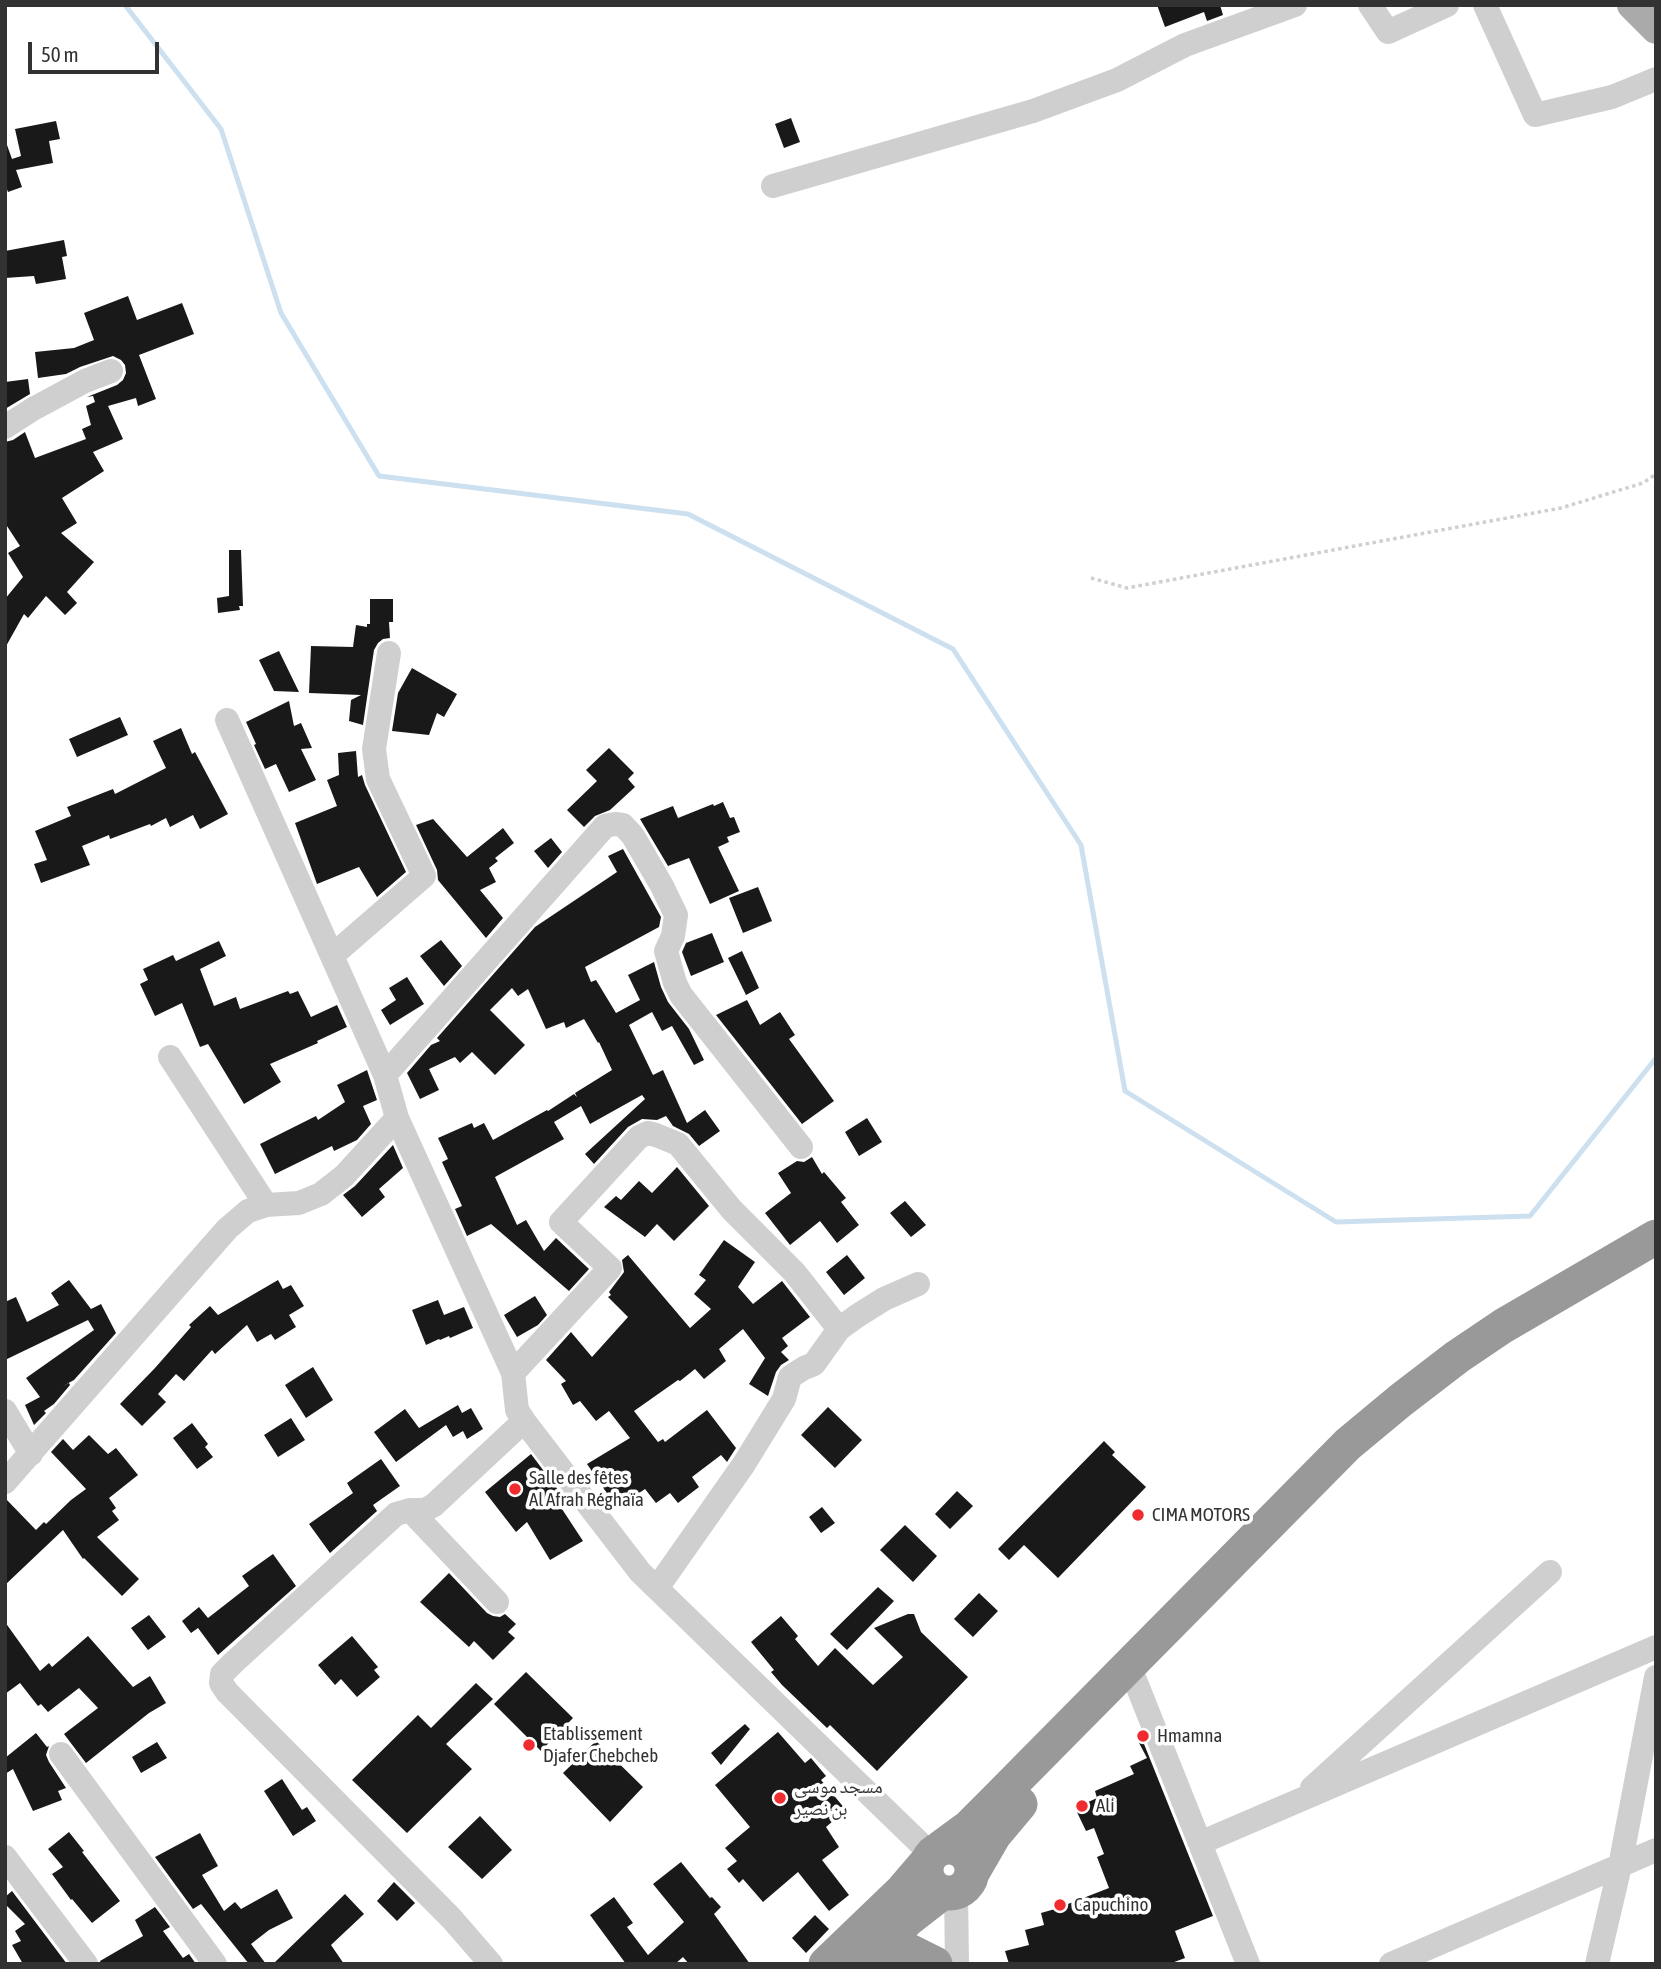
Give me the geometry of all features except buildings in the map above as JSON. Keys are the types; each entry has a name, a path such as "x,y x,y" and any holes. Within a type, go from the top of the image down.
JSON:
{"highway":[{"path":"871,1954 907,1920 945,1870 968,1828 1348,1444 1401,1399 1457,1357 1514,1320 1656,1237"},
{"path":"827,1964 902,1890 986,1847 1003,1824 1135,1680 1361,1459 1412,1414 1467,1373 1656,1261"},
{"path":"871,1954 909,1951 935,1964"}],"main road":[{"path":"1632,5 1656,29"}],"street":[{"path":"773,186 1033,111 1116,80 1185,45 1295,5"},
{"path":"1370,5 1388,32 1447,5"},
{"path":"1485,5 1535,115 1612,97 1656,79"},
{"path":"5,427 33,408 85,381 111,371"},
{"path":"332,955 424,876 378,779 374,749 389,653"},
{"path":"227,720 385,1075 397,1118 513,1373 517,1410 640,1572 945,1870 957,1964"},
{"path":"385,1075 606,826 623,825 633,836 676,915 673,936 666,951 681,995 800,1147"},
{"path":"170,1057 265,1205"},
{"path":"5,1482 227,1228 248,1211 265,1205 299,1203 321,1194 344,1176 397,1118"},
{"path":"513,1373 610,1268 561,1222 639,1137 648,1133 678,1144 732,1210 794,1273 839,1329"},
{"path":"657,1588 744,1464 785,1399 790,1377 814,1364 839,1329 884,1299 918,1284"},
{"path":"5,1411 31,1454"},
{"path":"491,1964 452,1919 221,1684 222,1674 227,1668 396,1514 425,1510 433,1505 524,1421"},
{"path":"410,1510 497,1602"},
{"path":"1296,1802 1550,1572"},
{"path":"1200,1843 1656,1647"},
{"path":"1597,1964 1620,1866 1656,1676"},
{"path":"1135,1680 1248,1964"},
{"path":"61,1754 215,1964"},
{"path":"1391,1964 1656,1850"},
{"path":"5,1857 86,1964"}],"path":[{"path":"1091,578 1127,588 1561,508 1643,483 1656,474"}],"waterway":[{"path":"125,5 221,129 281,313 379,476 688,514 953,649 1081,845 1125,1091 1336,1222 1530,1216 1656,1058"}],"place":[{"name":"Salle des fêtes Al Afrah Réghaïa","path":"515,1489"},
{"name":"CIMA MOTORS","path":"1138,1515"},
{"name":"Hmamna","path":"1143,1736"},
{"name":"Etablissement Djafer Chebcheb","path":"529,1745"},
{"name":"مسجد موسى بن نصير","path":"780,1798"},
{"name":"Ali","path":"1082,1806"},
{"name":"Capuchino","path":"1060,1905"}]}
